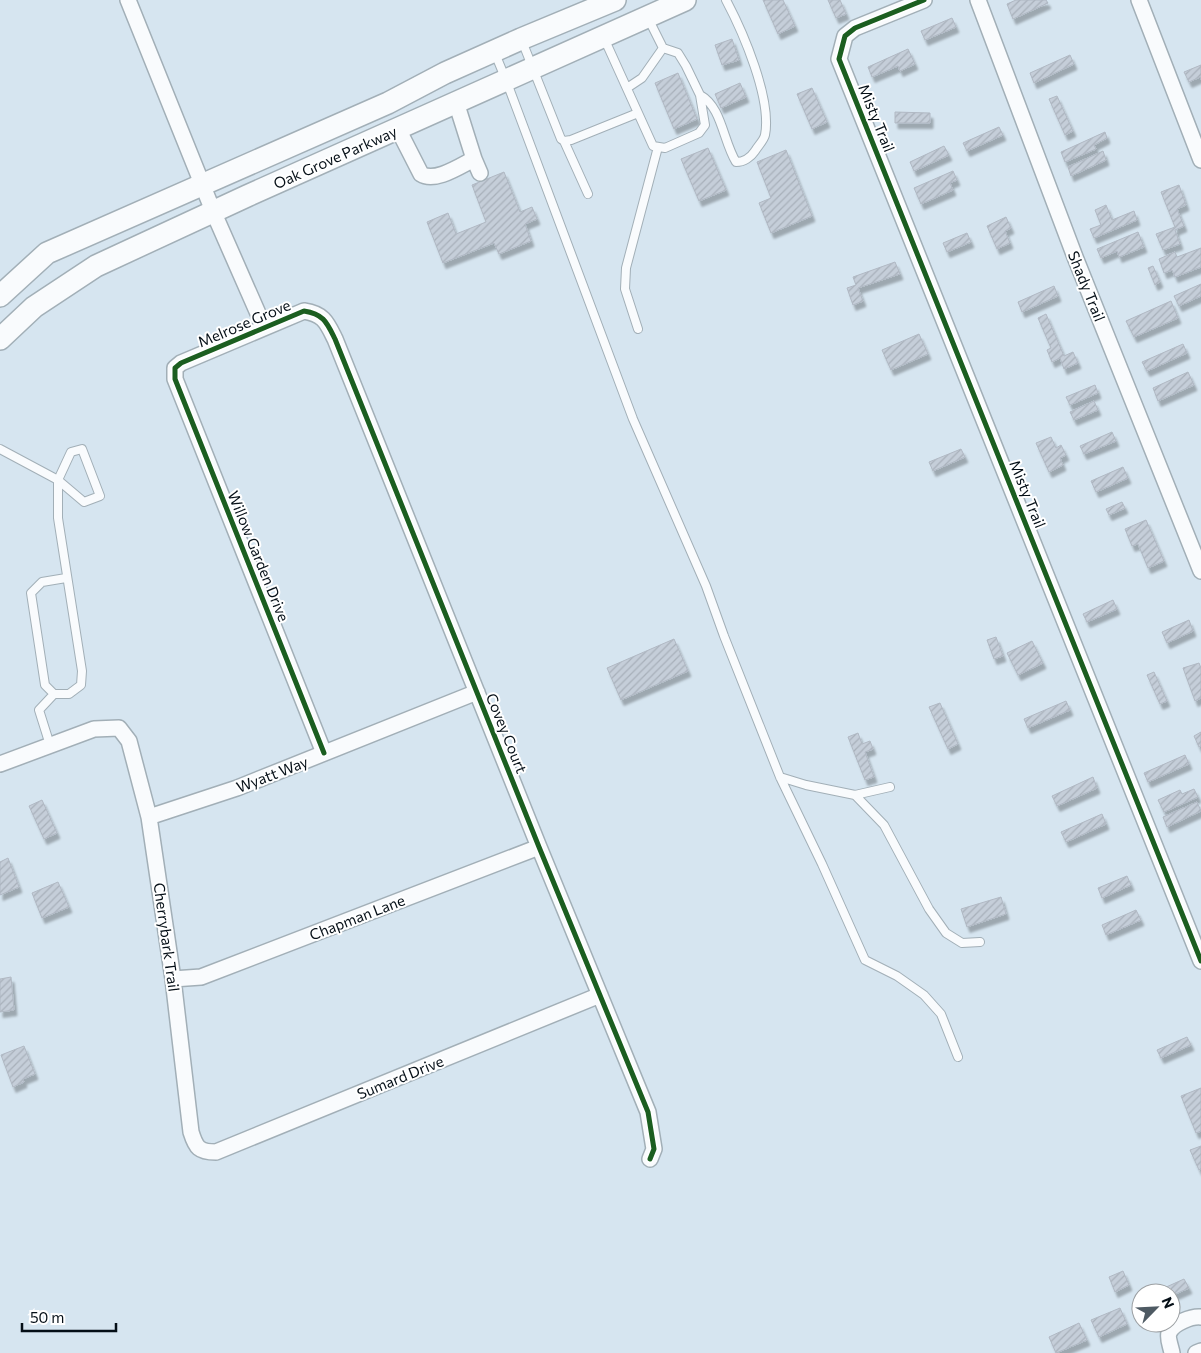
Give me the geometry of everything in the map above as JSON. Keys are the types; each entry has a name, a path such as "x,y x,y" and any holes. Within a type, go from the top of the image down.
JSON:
{"main road":[{"name":"Oak Grove Parkway","path":"0,296 47,253 388,103 445,73 521,39 615,0"},
{"name":"Oak Grove Parkway","path":"0,339 34,307 96,266 213,211 686,0"}],"street":[{"path":"128,0 213,211 264,327"},
{"name":"Misty Trail","path":"924,0 855,28 845,36 839,59 1201,961"},
{"name":"Shady Trail","path":"978,0 1075,256 1201,571"},
{"path":"1139,0 1201,160"},
{"path":"398,129 422,174 427,178 435,178 477,166 456,102"},
{"name":"Melrose Grove","path":"175,368 181,363 304,312 313,313 323,318"},
{"name":"Covey Court","path":"323,318 335,339 539,847 648,1112 654,1149 650,1159"},
{"name":"Willow Garden Drive","path":"175,368 174,379 324,753"},
{"name":"Wyatt Way","path":"149,816 237,788 477,692"},
{"name":"Cherrybark Trail","path":"50,745 94,729 119,728 129,741 149,816 174,979 191,1132 195,1144 200,1149"},
{"path":"0,764 50,745"},
{"name":"Chapman Lane","path":"174,979 201,977 539,847"},
{"name":"Sumard Drive","path":"200,1149 206,1152 216,1152 600,995"},
{"path":"1172,1353 1170,1331 1178,1324 1196,1316 1201,1317"},
{"path":"1196,1353 1201,1351"}],"lane":[{"path":"700,95 709,100 716,112 731,154 736,162 741,162 751,156 765,136 766,119 763,98 752,56 726,0"},
{"path":"603,36 653,146 665,148 699,133 704,125 700,95 678,54 663,48 648,16"},
{"path":"521,39 561,139 564,141 588,194"},
{"path":"627,88 642,78 663,48"},
{"path":"494,52 634,420 706,586 780,777 865,960 897,976 924,995 941,1014 958,1058"},
{"path":"564,141 571,140 638,113"},
{"path":"638,329 625,289 626,268 658,147"},
{"path":"0,449 58,480 84,502 100,496 82,448 72,452 58,480 58,518 82,671 81,685 69,694 54,694 39,710 50,745"},
{"path":"54,694 45,684 32,593 42,582 66,578"},
{"path":"780,777 806,785 855,795 890,787"},
{"path":"855,795 884,825 929,909 946,933 962,943 980,942"}],"building":[{"path":"763,0 783,0 795,26 778,34"},
{"path":"828,0 840,0 846,14 836,18"},
{"path":"1016,0 1046,0 1048,3 1013,19 1007,4"},
{"path":"952,18 956,27 925,40 921,31"},
{"path":"732,39 739,60 722,65 715,45"},
{"path":"908,49 915,64 900,71 898,66 872,77 868,67"},
{"path":"1070,55 1074,64 1034,83 1030,73"},
{"path":"1201,65 1201,80 1200,77 1189,82 1184,72"},
{"path":"678,73 697,119 674,129 655,83"},
{"path":"740,83 746,97 721,108 715,94"},
{"path":"812,88 827,122 812,129 797,94"},
{"path":"1057,96 1073,131 1065,135 1049,99"},
{"path":"895,112 930,113 930,123 895,123"},
{"path":"999,127 1003,135 967,151 963,143"},
{"path":"1105,132 1107,138 1094,145 1096,149 1065,162 1061,152"},
{"path":"944,146 949,155 914,171 910,162"},
{"path":"708,148 726,190 699,201 681,159"},
{"path":"786,150 812,216 771,233 759,203 771,198 757,162"},
{"path":"1103,151 1106,160 1071,176 1068,167"},
{"path":"953,171 957,180 950,183 953,190 921,204 914,188"},
{"path":"504,172 520,212 532,207 537,219 525,224 531,241 499,254 494,243 443,263 427,222 448,213 456,234 486,222 472,185"},
{"path":"1179,185 1186,205 1177,209 1184,226 1175,230 1180,244 1163,250 1156,234 1175,227 1161,192"},
{"path":"1106,205 1112,220 1134,211 1137,220 1094,238 1090,229 1101,225 1095,210"},
{"path":"1006,217 1011,228 1005,231 1010,243 997,249 987,226"},
{"path":"1138,232 1144,247 1119,257 1117,251 1101,258 1097,249"},
{"path":"967,233 971,242 947,252 943,243"},
{"path":"1201,248 1201,267 1175,277 1172,270 1164,273 1159,259 1175,252 1177,257"},
{"path":"895,262 900,274 858,288 863,301 853,305 847,288 856,285 853,277"},
{"path":"1153,266 1160,282 1155,285 1148,268"},
{"path":"1201,284 1201,296 1179,306 1174,296"},
{"path":"1054,286 1058,296 1022,312 1018,302"},
{"path":"1171,301 1178,318 1134,337 1126,321"},
{"path":"1046,314 1064,356 1073,352 1078,363 1064,369 1060,358 1052,362 1047,350 1051,348 1038,318"},
{"path":"919,334 928,354 891,370 882,350"},
{"path":"1183,344 1187,353 1147,371 1142,362"},
{"path":"1188,372 1194,385 1158,401 1153,388"},
{"path":"1095,385 1098,393 1070,405 1066,397"},
{"path":"1094,401 1098,410 1074,420 1070,412"},
{"path":"1112,432 1116,441 1084,454 1080,446"},
{"path":"1051,437 1056,448 1061,445 1066,455 1060,458 1063,465 1049,472 1036,443"},
{"path":"961,449 965,457 933,471 929,462"},
{"path":"1123,467 1128,478 1096,492 1091,481"},
{"path":"1122,502 1125,508 1109,515 1106,509"},
{"path":"1146,520 1164,561 1148,568 1138,544 1132,546 1125,529"},
{"path":"1113,600 1117,609 1087,622 1083,614"},
{"path":"1189,620 1193,631 1167,643 1162,632"},
{"path":"996,637 1003,656 994,659 987,640"},
{"path":"674,639 688,671 621,700 607,668"},
{"path":"1032,641 1043,663 1018,675 1007,653"},
{"path":"1199,663 1201,668 1201,698 1195,701 1183,668"},
{"path":"1154,672 1167,701 1160,704 1147,675"},
{"path":"1066,701 1070,710 1028,728 1024,719"},
{"path":"940,703 958,744 948,749 929,707"},
{"path":"1201,732 1201,746 1199,747 1194,736"},
{"path":"858,733 862,744 870,741 873,749 865,752 874,777 865,780 848,737"},
{"path":"1185,755 1189,764 1148,782 1144,773"},
{"path":"1093,777 1097,788 1057,806 1052,796"},
{"path":"1194,789 1198,797 1164,812 1158,800 1180,790 1182,794"},
{"path":"42,800 57,833 44,839 29,806"},
{"path":"1197,802 1201,811 1167,827 1163,817"},
{"path":"1102,814 1106,824 1066,842 1061,832"},
{"path":"8,858 19,887 0,895 0,862"},
{"path":"1127,876 1131,885 1102,898 1098,888"},
{"path":"58,882 69,907 42,918 32,893"},
{"path":"1001,897 1006,914 967,927 961,909"},
{"path":"1136,910 1141,920 1106,935 1102,925"},
{"path":"11,977 14,1010 0,1012 0,979"},
{"path":"1187,1037 1191,1045 1161,1058 1157,1050"},
{"path":"24,1046 35,1074 23,1079 24,1082 13,1087 1,1055"},
{"path":"1201,1088 1201,1131 1196,1133 1181,1096"},
{"path":"1201,1146 1201,1169 1199,1170 1190,1150"},
{"path":"1123,1271 1129,1285 1115,1292 1109,1277"},
{"path":"1184,1279 1189,1288 1181,1292 1181,1283 1175,1283"},
{"path":"1120,1308 1127,1324 1099,1337 1091,1320"},
{"path":"1079,1323 1087,1340 1056,1353 1049,1337"}],"cycle path":[{"path":"924,0 855,28 845,36 839,59 1201,961"},
{"path":"324,753 175,379 175,368 181,363 304,311 316,314 324,320 335,339 539,847 648,1112 654,1149 650,1159"}]}
